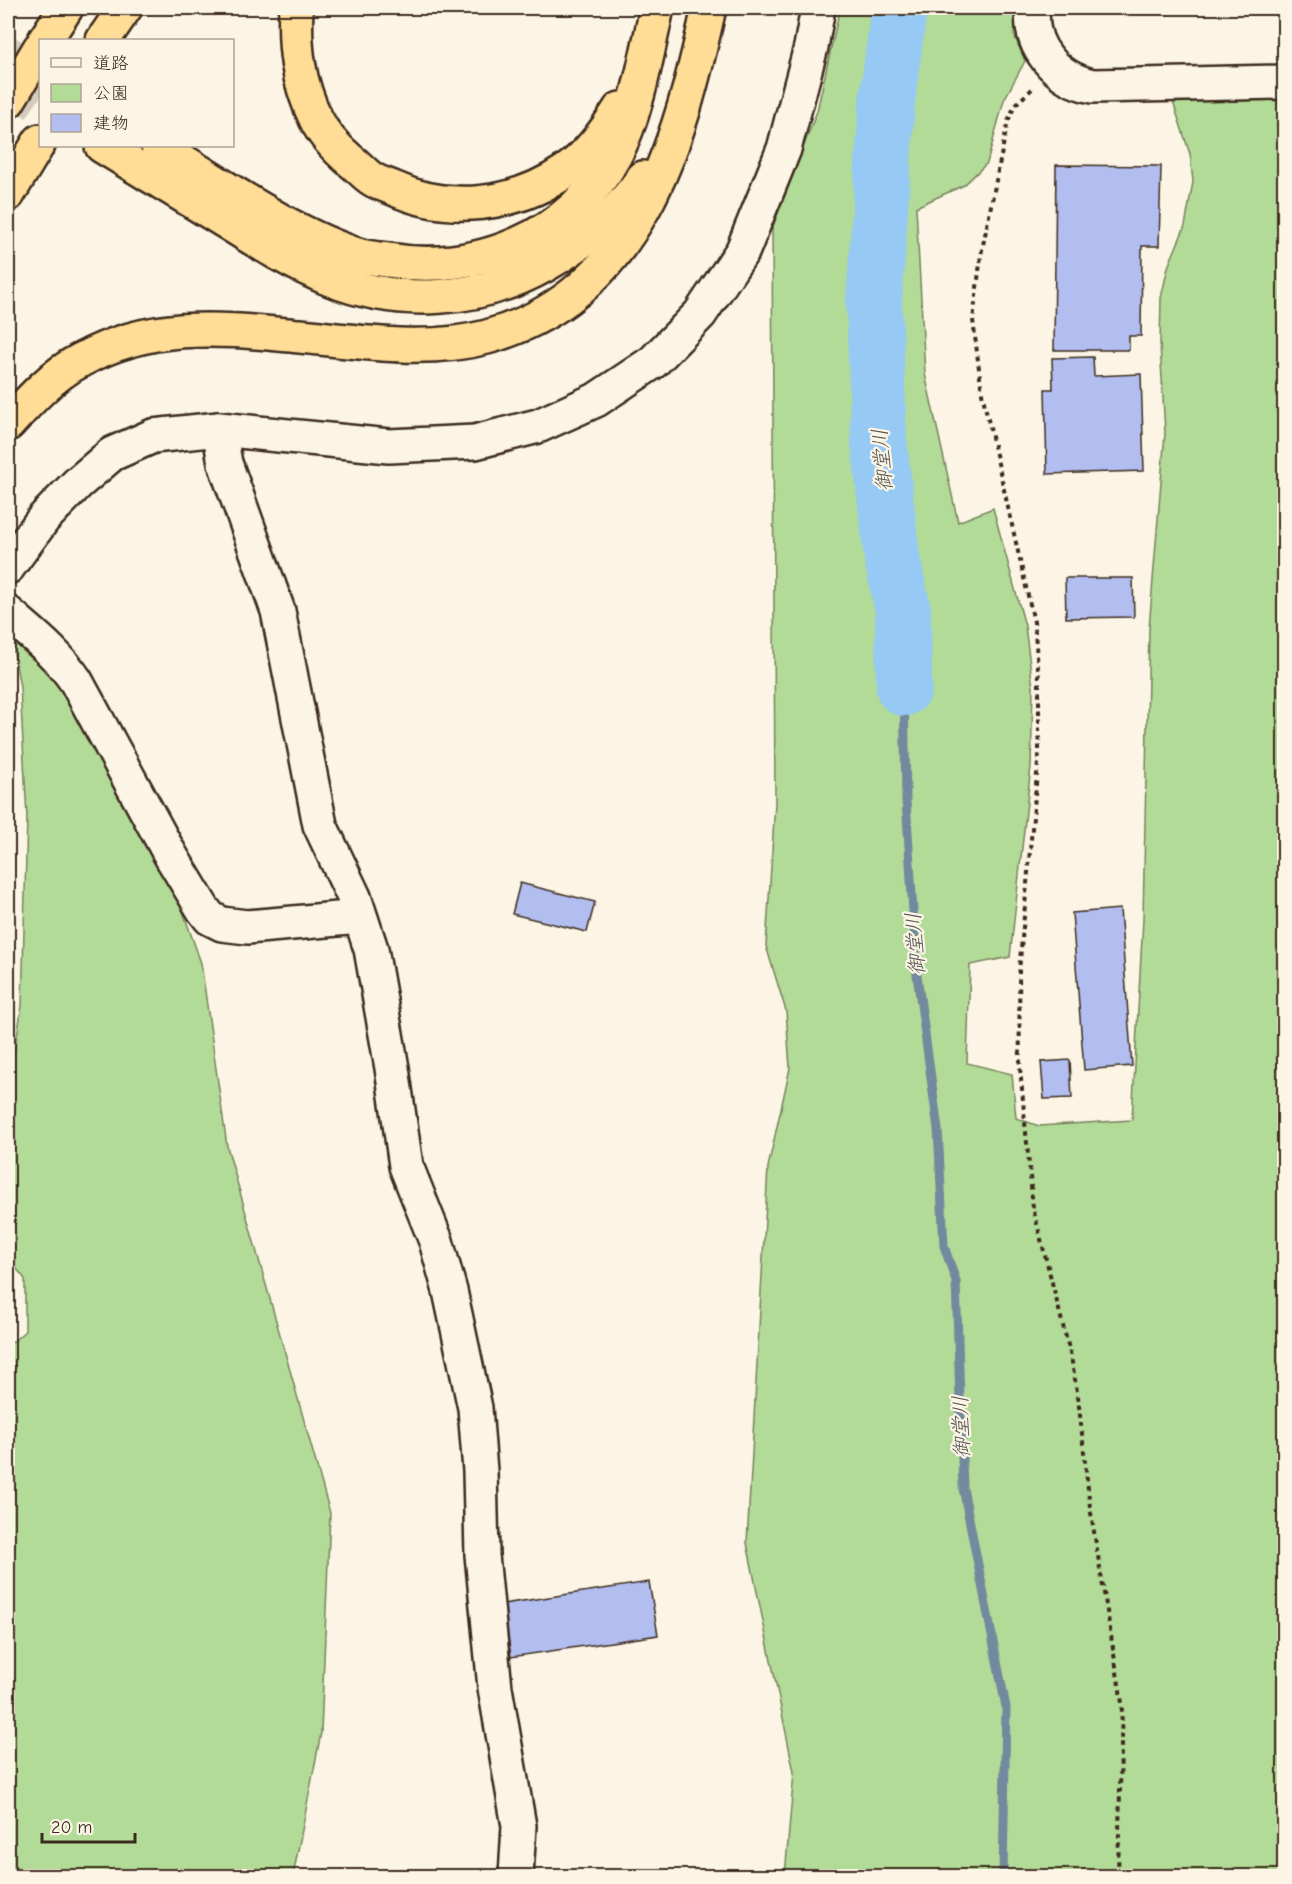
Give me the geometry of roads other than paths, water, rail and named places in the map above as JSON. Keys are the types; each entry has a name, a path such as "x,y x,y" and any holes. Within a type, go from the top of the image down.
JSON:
{"highway":[{"path":"46,39 66,8"},
{"path":"104,39 125,8"},
{"path":"296,8 294,41 301,83 317,121 342,152 372,179 411,197 452,204 492,203 533,190 568,171 594,145 619,110 637,70 656,13"},
{"path":"8,424 41,388 80,360 120,342 162,332 206,329 400,345 444,343 485,337 522,324 558,307 615,254 641,214 665,166 690,83 709,8"},
{"path":"160,147 315,238 362,256 405,263 446,264 484,258 522,244 556,223 590,191 615,155 630,116 656,13"},
{"path":"8,101 39,50"},
{"path":"104,147 286,258 332,279 373,292 418,297 458,296 498,287 531,273 564,254 602,225 632,195 656,159 675,122 690,83"},
{"path":"8,194 39,143"}],"street":[{"path":"8,567 44,518 78,483 112,454 153,436 219,429 389,446 475,442 538,426 596,400 653,362 700,314 743,250 784,149 811,47 818,8"},
{"path":"1033,8 1032,18 1036,42 1053,67 1082,84 1093,86 1284,82"},
{"path":"219,429 225,463 278,611 320,825 354,897 370,949 392,1068 406,1166 436,1241 448,1281 475,1408 480,1471 482,1555 494,1677 519,1826 516,1876"},
{"path":"8,613 68,668 171,856 202,909 210,918 222,924 247,927 360,917"}],"waterway":[{"name":"御堂川","path":"899,8 887,102 874,302 879,441 892,558 903,610 904,688"},
{"name":"御堂川","path":"904,688 906,800 917,975 938,1129 944,1246 956,1281 963,1488 1006,1707 1003,1876"}],"tunnel":[{"path":"8,52 39,71"},
{"path":"8,86 39,106"}]}
